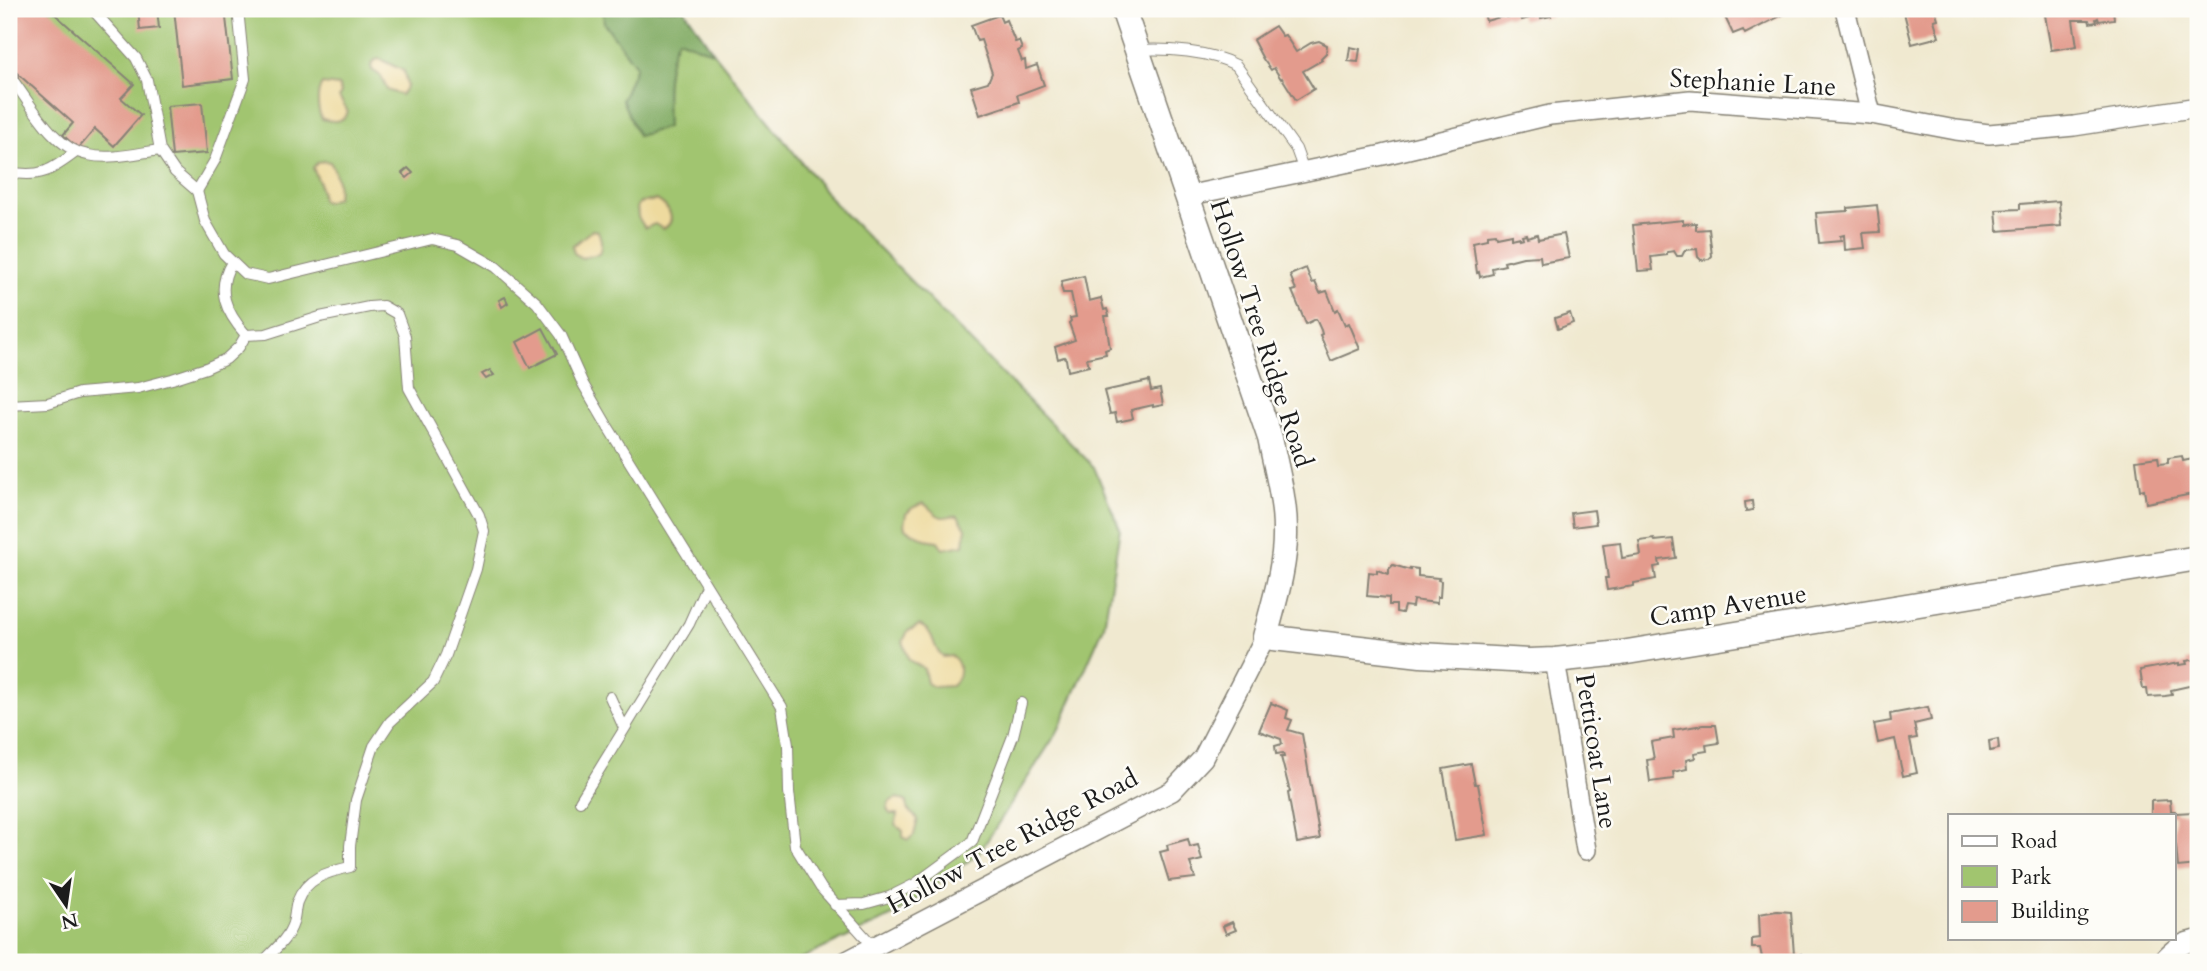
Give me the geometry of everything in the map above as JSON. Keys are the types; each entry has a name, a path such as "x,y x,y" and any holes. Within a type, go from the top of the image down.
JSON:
{"street":[{"name":"Hollow Tree Ridge Road","path":"845,962 1172,791 1203,758 1265,637 1280,581 1285,530 1281,488 1270,438 1123,9"},
{"path":"1845,9 1871,114"},
{"name":"Stephanie Lane","path":"1186,196 1550,116 1690,100 1871,114 1989,134 2074,126 2198,107"},
{"name":"Camp Avenue","path":"1265,637 1420,655 1555,660 1621,653 2198,558"},
{"name":"Petticoat Lane","path":"1555,660 1586,850"},
{"path":"2162,962 2170,951 2182,944 2198,940"}],"lane":[{"path":"92,9 136,58 147,80 160,150 175,172 197,191 205,221 224,254 245,274 268,279 432,239 458,245 496,267 537,303 561,335 583,384 608,427 782,707 788,745 789,792 795,846 821,888 874,947"},
{"path":"197,191 215,160 245,79 238,9"},
{"path":"1137,50 1163,48 1225,60 1236,65 1296,149 1304,172"},
{"path":"9,75 37,116 76,152 89,156 110,156 160,150"},
{"path":"9,172 42,174 76,152"},
{"path":"232,262 224,275 226,306 246,335"},
{"path":"246,335 265,334 320,317 369,307 383,306 397,314 405,336 409,388 479,515 484,531 472,579 446,654 433,682 390,722 374,746 356,800 350,867 318,876 305,887 297,902 293,925 281,944 263,962"},
{"path":"9,405 48,403 79,393 138,388 172,379 226,359 239,347 246,335"},
{"path":"580,801 689,624 706,586"},
{"path":"610,697 624,728"},
{"path":"835,905 864,904 889,897 915,884 972,842 1013,736 1021,703"}],"green space":[{"path":"9,9 684,9 714,53 835,204 1094,467 1120,529 1104,626 1058,731 979,853 895,915 794,962 9,962"},
{"path":"603,9 684,9 714,53 678,39 668,71 667,127 638,136 622,100 636,66 604,23"}],"sand":[{"path":"380,59 404,71 407,86 401,95 387,90 381,76 372,70 371,65"},
{"path":"322,84 339,86 339,97 348,112 340,120 322,119 318,102"},
{"path":"323,161 330,162 337,183 337,197 327,202 322,201 319,182 313,168"},
{"path":"656,200 668,210 670,222 663,229 655,224 645,228 638,217 637,206"},
{"path":"592,230 598,231 601,245 599,254 582,258 574,253 572,246"},
{"path":"923,503 939,516 958,516 966,528 964,545 943,549 938,541 925,539 905,528 906,514"},
{"path":"919,625 932,636 936,649 943,657 952,656 958,663 957,679 952,686 934,687 927,683 924,669 909,660 903,641 908,631"},
{"path":"897,798 907,802 907,809 918,819 914,835 908,840 896,825 897,814 890,814 887,809 890,801"}],"building":[{"path":"17,9 49,9 134,84 121,98 141,115 114,146 95,129 78,149 63,135 73,123 9,66 9,18"},
{"path":"138,9 157,9 159,28 140,30"},
{"path":"174,9 225,9 233,79 182,85"},
{"path":"1483,9 1561,10 1550,12 1551,16 1541,18 1540,15 1522,20 1520,14 1514,14 1486,21"},
{"path":"1736,9 1794,9 1745,34 1743,30 1733,34 1725,17"},
{"path":"1903,9 1935,9 1938,19 1934,20 1939,37 1912,44"},
{"path":"2044,9 2113,9 2114,19 2099,21 2098,18 2097,22 2090,23 2089,20 2073,20 2077,46 2051,50"},
{"path":"999,15 1002,22 1006,20 1015,42 1019,41 1022,49 1018,51 1022,61 1025,60 1026,69 1037,65 1044,85 1017,95 1019,102 980,115 971,87 988,82 992,73 981,40 977,41 971,25"},
{"path":"1275,26 1282,36 1285,35 1296,52 1319,41 1327,45 1322,60 1303,71 1314,89 1296,100 1274,68 1271,70 1263,59 1253,40"},
{"path":"1350,47 1360,49 1358,62 1348,61"},
{"path":"202,103 207,153 172,156 167,106"},
{"path":"408,168 413,173 407,178 402,173"},
{"path":"2059,201 2061,226 1998,231 1996,210 2020,209 2020,204"},
{"path":"1877,205 1880,232 1863,233 1865,248 1845,250 1844,235 1840,236 1841,241 1819,243 1816,213 1848,211 1848,208"},
{"path":"1683,220 1683,224 1696,223 1696,230 1709,229 1712,256 1701,260 1697,249 1685,250 1682,256 1677,256 1674,251 1667,252 1667,255 1651,257 1653,270 1638,271 1633,225"},
{"path":"1495,234 1496,237 1511,234 1511,239 1519,239 1523,238 1522,235 1526,234 1527,237 1537,234 1538,239 1564,234 1569,258 1541,263 1540,256 1523,257 1504,262 1505,265 1492,268 1493,274 1480,277 1479,272 1477,273 1473,242"},
{"path":"1306,268 1312,283 1315,282 1320,293 1327,291 1335,311 1338,309 1345,325 1349,323 1360,349 1331,361 1316,319 1306,324 1292,291 1296,290 1290,275"},
{"path":"1084,276 1089,301 1101,298 1104,310 1107,309 1109,316 1105,316 1110,348 1105,350 1106,354 1087,358 1089,366 1068,371 1066,359 1058,359 1055,347 1075,340 1069,323 1070,318 1076,317 1071,293 1063,293 1061,286 1062,281"},
{"path":"505,297 508,303 502,307 499,300"},
{"path":"1570,313 1573,323 1558,329 1555,318"},
{"path":"543,328 557,354 530,368 517,342"},
{"path":"490,370 494,375 486,379 482,374"},
{"path":"1149,381 1151,391 1160,389 1163,405 1131,410 1133,418 1117,422 1115,413 1110,414 1104,391"},
{"path":"2182,456 2183,461 2198,458 2198,493 2146,503 2144,489 2140,490 2136,460 2158,457 2159,464 2168,463 2168,458"},
{"path":"1752,501 1753,510 1746,511 1745,502"},
{"path":"1594,510 1596,524 1573,527 1571,513"},
{"path":"1673,539 1676,558 1659,560 1660,566 1654,567 1656,579 1607,590 1603,544 1620,542 1622,558 1641,555 1639,541"},
{"path":"1393,565 1410,570 1418,569 1418,576 1439,578 1440,597 1437,597 1437,603 1413,600 1412,607 1404,606 1402,613 1396,612 1396,605 1389,605 1389,598 1367,596 1369,572 1377,573 1377,570 1389,574"},
{"path":"2198,659 2198,684 2171,690 2172,695 2148,697 2147,689 2143,689 2140,670 2187,664 2186,661"},
{"path":"1271,703 1288,710 1286,718 1292,720 1288,730 1302,734 1320,839 1297,843 1288,793 1290,792 1281,757 1284,757 1283,753 1276,754 1275,746 1282,744 1281,739 1259,731"},
{"path":"1928,707 1931,720 1914,724 1917,738 1910,739 1917,773 1903,776 1895,739 1878,743 1874,724 1891,721 1890,714"},
{"path":"1716,725 1719,743 1706,745 1707,751 1694,753 1695,758 1686,760 1687,769 1673,772 1674,779 1650,782 1647,760 1654,759 1651,742 1674,738 1673,730"},
{"path":"1998,739 1999,749 1990,751 1989,741"},
{"path":"1471,764 1475,784 1478,784 1487,835 1455,840 1443,769"},
{"path":"2170,800 2171,811 2193,812 2195,837 2198,837 2198,865 2178,867 2176,814 2151,814 2151,801"},
{"path":"1188,839 1190,847 1198,845 1202,860 1190,863 1195,878 1169,881 1160,852 1168,850 1167,845"},
{"path":"1791,912 1794,955 1801,954 1801,959 1815,962 1763,962 1760,948 1752,948 1752,939 1760,938 1759,914"},
{"path":"1232,922 1236,930 1226,934 1223,926"}]}
